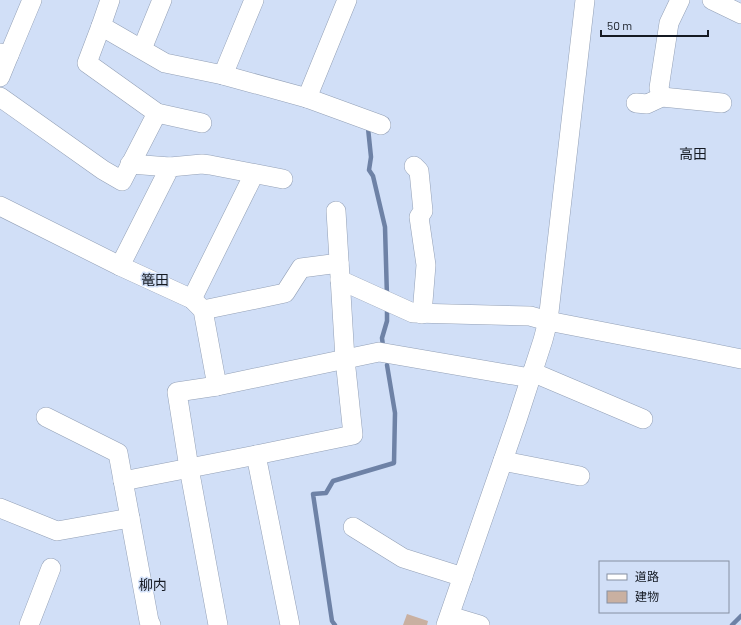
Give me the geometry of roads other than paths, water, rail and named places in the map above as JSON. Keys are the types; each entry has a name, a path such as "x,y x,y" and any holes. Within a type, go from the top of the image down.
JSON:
{"street":[{"path":"0,77 5,54 32,0"},
{"path":"110,0 87,63 157,113 202,123"},
{"path":"142,49 162,0"},
{"path":"223,75 254,0"},
{"path":"307,98 347,0"},
{"path":"480,625 448,620 503,461 548,321 585,0"},
{"path":"662,97 658,88 670,23 680,0"},
{"path":"717,1 741,14"},
{"path":"101,26 165,63 223,75 307,98 381,125"},
{"path":"0,97 103,170 122,181 157,113"},
{"path":"636,103 647,104 662,97 722,103"},
{"path":"130,164 170,167 202,164 283,179"},
{"path":"414,166 419,171 423,211 419,217 426,265 422,314"},
{"path":"120,266 170,167"},
{"path":"217,386 198,305 254,174"},
{"path":"0,206 198,305 285,293 301,268 340,271 387,301 413,313 530,316 548,321 741,359"},
{"path":"123,481 353,435 345,359 336,210"},
{"path":"218,625 189,468 177,392 217,386 379,352 531,375 643,419"},
{"path":"46,417 118,452 149,621 151,625"},
{"path":"256,455 290,625"},
{"path":"503,461 580,476"},
{"path":"0,508 57,531 130,518"},
{"path":"353,527 403,558 463,577"},
{"path":"29,625 51,568"}],"waterway":[{"path":"368,128 371,157 369,170 373,176 385,227 387,297"},
{"path":"383,346 382,338 387,321 387,307"},
{"path":"335,625 332,621 313,494 326,493 333,481 394,463 395,413 387,365"},
{"path":"732,625 741,616"}],"district":[{"name":"高田","path":"693,154"},
{"name":"篭田","path":"155,280"},
{"name":"柳内","path":"153,585"}]}
